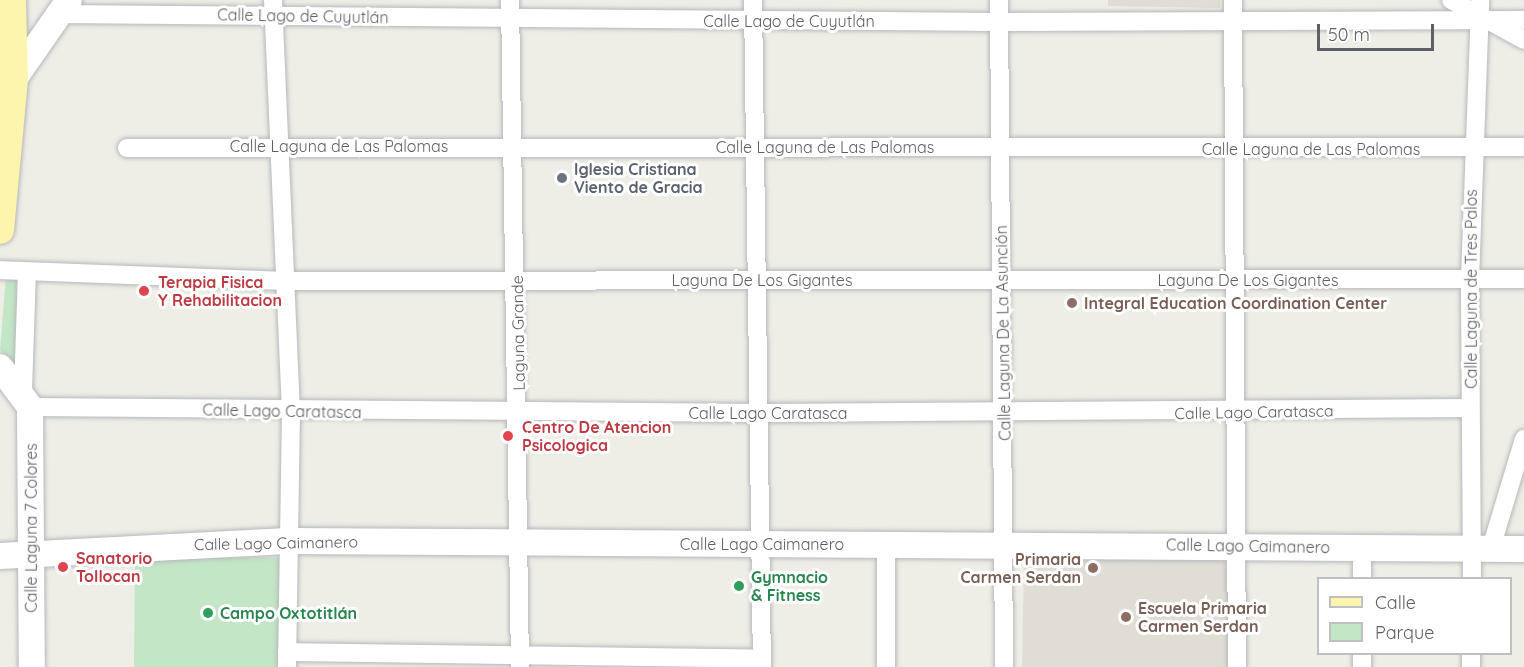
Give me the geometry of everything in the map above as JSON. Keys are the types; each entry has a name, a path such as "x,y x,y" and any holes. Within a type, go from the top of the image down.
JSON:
{"main road":[{"path":"0,230 14,79 12,0"}],"street":[{"path":"273,8 291,411 287,660 762,663 762,413 754,147 753,0"},
{"name":"Calle Laguna De La Asunción","path":"999,0 1003,149 1001,279 1005,412 1004,667"},
{"path":"1233,0 1237,667"},
{"path":"1451,0 1480,9 1524,40"},
{"path":"14,79 62,7"},
{"name":"Calle Lago de Cuyutlán","path":"62,7 511,9 754,21 1234,23 1480,9 1524,20"},
{"name":"Laguna Grande","path":"511,9 520,412 520,663"},
{"name":"Calle Laguna de Tres Palos","path":"1473,577 1482,548 1470,408 1472,148 1480,9"},
{"name":"Calle Laguna de Las Palomas","path":"127,148 279,146 1003,149 1524,147"},
{"name":"Laguna De Los Gigantes","path":"0,270 27,273 284,281 1524,279"},
{"name":"Calle Laguna 7 Colores","path":"27,273 32,667"},
{"path":"0,367 27,399"},
{"name":"Calle Lago Caratasca","path":"27,399 291,411 1237,413 1470,408"},
{"path":"1482,548 1524,439"},
{"name":"Calle Lago Caimanero","path":"0,556 31,551 288,541 1524,549"},
{"path":"886,545 886,667"},
{"path":"1362,548 1362,577"}],"shaded area":[{"path":"1108,0 1220,0 1220,8 1108,6"},
{"name":"Escuela Primaria Carmen Serdan","path":"1229,556 1228,667 1022,667 1024,558"}],"green space":[{"path":"6,276 21,280 18,368 0,350"},
{"name":"Campo Oxtotitlán","path":"135,556 282,558 281,667 134,667"}],"place":[{"name":"Iglesia Cristiana Viento de Gracia","path":"562,178"},
{"name":"Terapia Fisica Y Rehabilitacion","path":"144,291"},
{"name":"Integral Education Coordination Center","path":"1072,303"},
{"name":"Centro De Atencion Psicologica","path":"508,436"},
{"name":"Sanatorio Tollocan","path":"63,567"},
{"name":"Primaria Carmen Serdan","path":"1093,568"},
{"name":"Gymnacio & Fitness","path":"739,586"},
{"name":"Campo Oxtotitlán","path":"208,613"},
{"name":"Escuela Primaria Carmen Serdan","path":"1126,617"}]}
